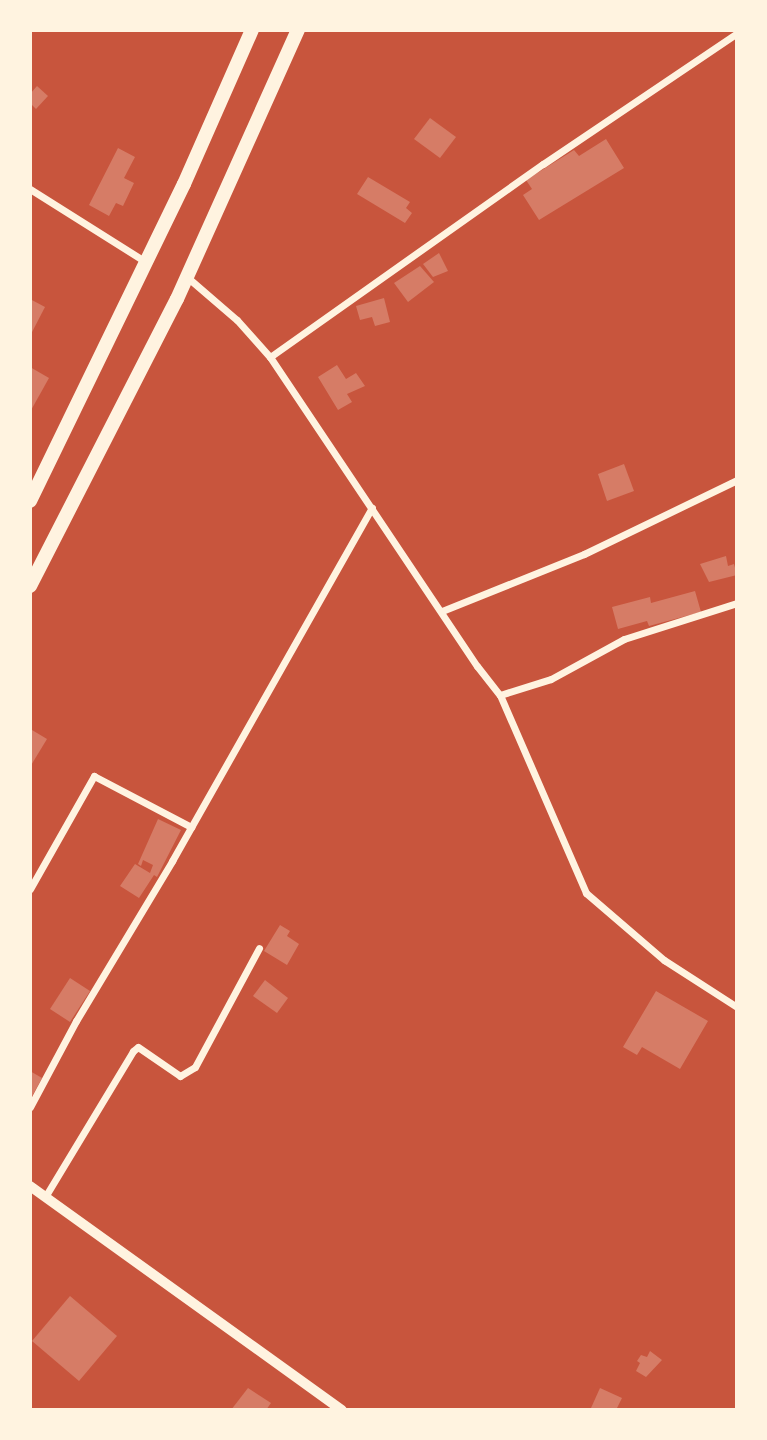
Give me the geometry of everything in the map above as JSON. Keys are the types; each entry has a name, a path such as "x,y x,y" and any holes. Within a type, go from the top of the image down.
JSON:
{"highway":[{"path":"30,501 146,262 252,30"},
{"path":"30,586 187,277 298,30"}],"street":[{"path":"270,357 543,164 737,33"},
{"path":"30,189 146,262"},
{"path":"187,277 237,320 270,357 443,611 477,666 500,695 586,892 664,960 737,1007"},
{"path":"443,611 584,554 737,480"},
{"path":"30,1107 76,1021 191,827 372,508"},
{"path":"500,695 551,679 624,639 737,603"},
{"path":"30,889 94,776 191,827"},
{"path":"45,1197 133,1051 138,1047 180,1076 195,1067 259,948"},
{"path":"30,1186 342,1410"}],"building":[{"path":"37,86 48,96 36,109 30,103 30,94"},
{"path":"430,118 456,137 440,158 414,139"},
{"path":"606,139 624,168 539,220 523,195 532,189 526,180 574,150 579,156"},
{"path":"118,148 135,157 124,178 134,183 123,206 116,203 109,216 89,205"},
{"path":"368,177 410,202 406,208 412,213 405,223 357,194"},
{"path":"439,253 448,271 433,277 423,264"},
{"path":"420,266 434,282 408,302 394,283"},
{"path":"384,298 390,322 375,326 372,317 360,320 356,306"},
{"path":"30,299 45,307 30,336"},
{"path":"337,365 346,379 356,373 365,386 347,394 352,402 338,410 318,377"},
{"path":"30,367 49,378 30,412"},
{"path":"624,464 634,491 607,501 598,474"},
{"path":"726,556 728,566 734,564 737,575 709,582 700,564"},
{"path":"695,591 701,612 649,626 647,621 618,629 612,607 650,597 651,603"},
{"path":"32,730 47,739 30,767 30,732"},
{"path":"158,819 181,830 157,877 154,875 139,898 120,886 135,864 150,873 153,865 143,860 141,866 138,864"},
{"path":"280,925 290,931 287,936 299,944 287,965 264,951"},
{"path":"70,978 90,991 70,1022 50,1009"},
{"path":"265,980 288,998 277,1013 253,996"},
{"path":"656,991 708,1021 680,1069 642,1047 637,1055 623,1047"},
{"path":"30,1071 42,1078 30,1100"},
{"path":"70,1296 117,1336 79,1381 32,1341"},
{"path":"650,1351 662,1360 646,1377 636,1371 640,1363 637,1361 641,1355 647,1357"},
{"path":"248,1388 271,1403 266,1410 231,1410"},
{"path":"600,1388 622,1398 616,1410 591,1408"}]}
